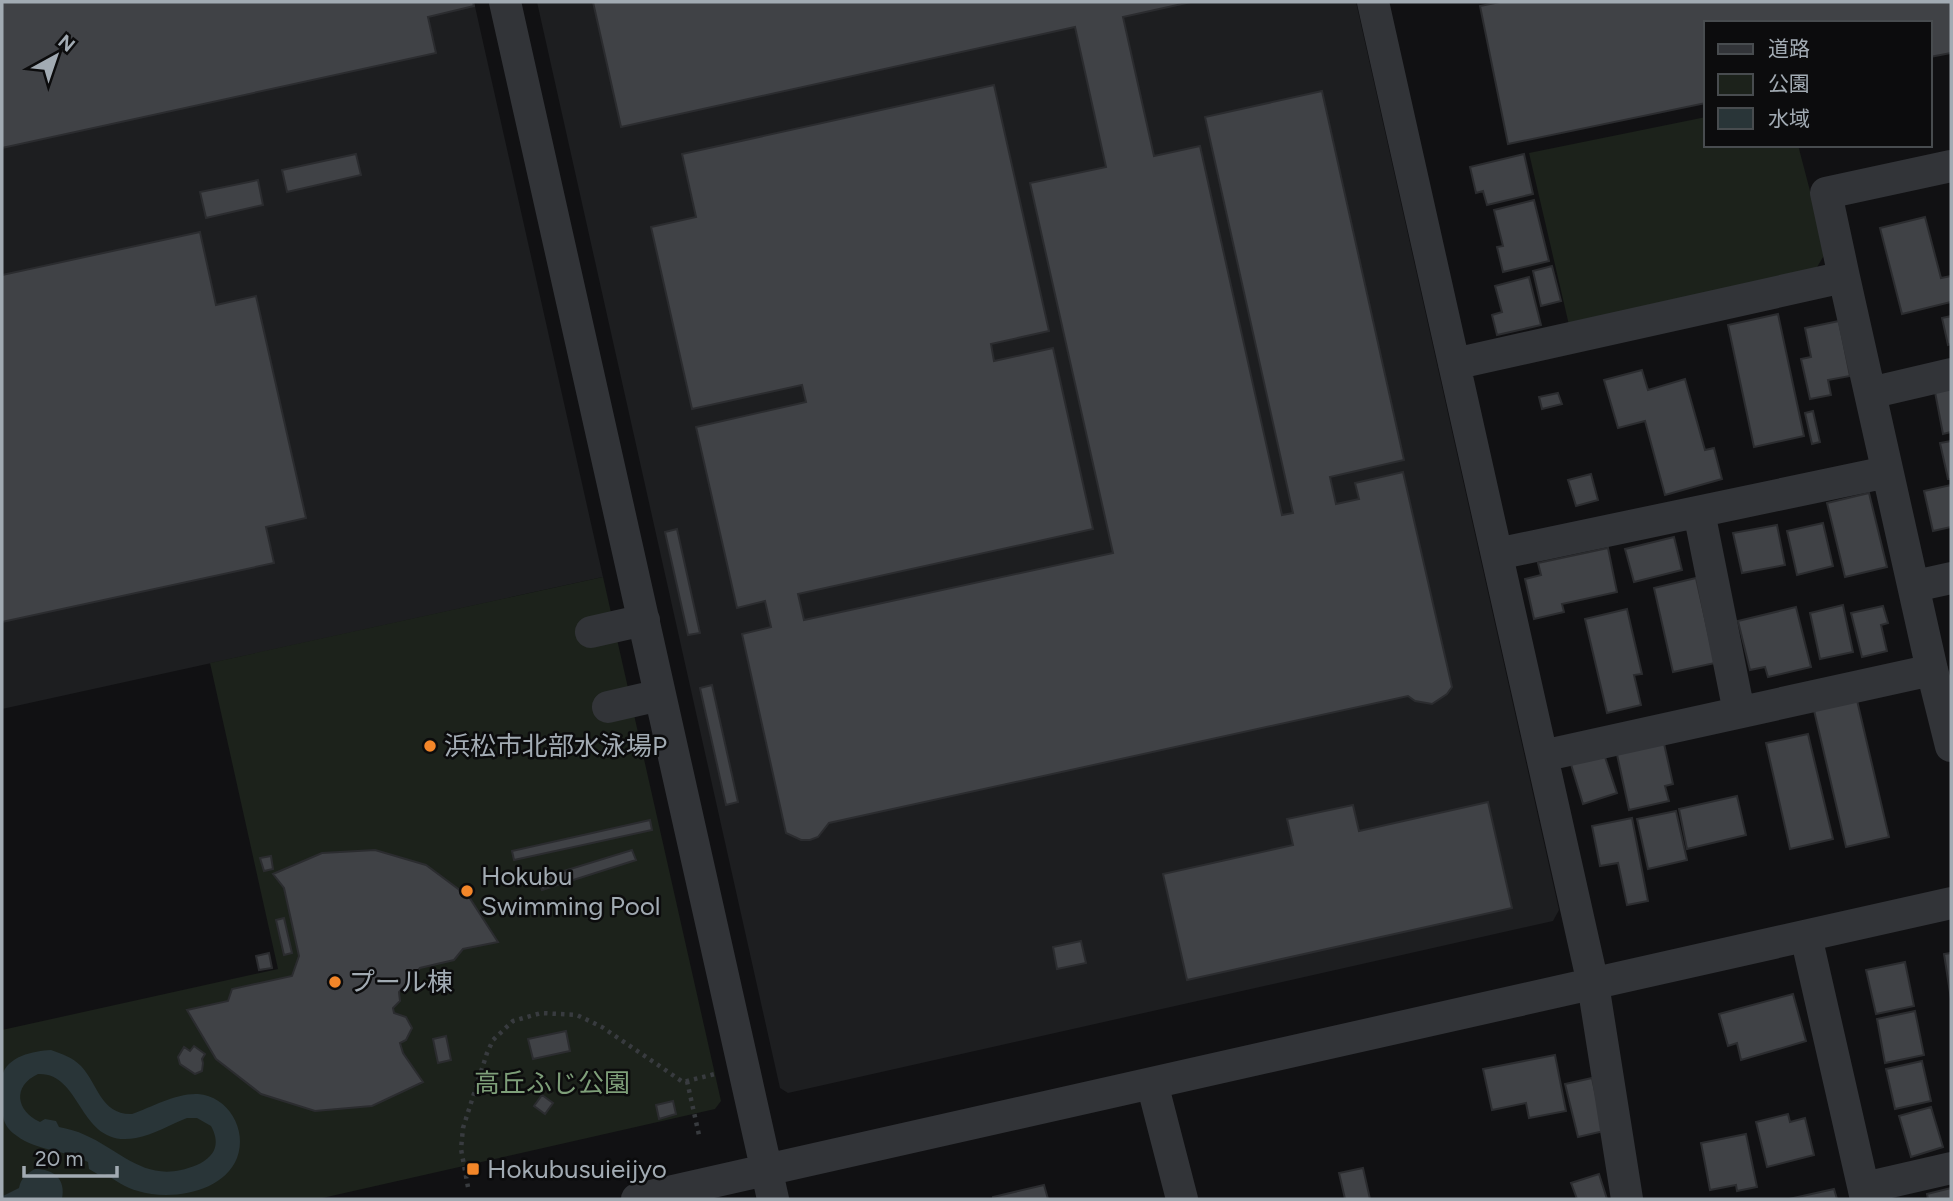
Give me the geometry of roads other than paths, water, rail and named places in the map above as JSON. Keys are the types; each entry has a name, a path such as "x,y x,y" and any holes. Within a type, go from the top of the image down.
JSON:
{"street":[{"path":"506,2 770,1185"},
{"path":"1373,2 1593,984 1627,1199"},
{"path":"1951,166 1826,192 1887,472 1951,746"},
{"path":"1454,364 1844,277"},
{"path":"1870,393 1951,374"},
{"path":"1497,554 1887,472"},
{"path":"1699,512 1739,712"},
{"path":"1915,586 1951,578"},
{"path":"591,632 644,620"},
{"path":"1542,757 1932,670"},
{"path":"608,707 660,695"},
{"path":"637,1199 770,1185 1152,1083 1951,903"},
{"path":"1806,936 1865,1194 1951,1168"},
{"path":"1152,1083 1182,1199"}],"water":[{"path":"51,1050 78,1063 107,1104 122,1113 132,1114 190,1094 209,1096 218,1101 233,1116 240,1136 237,1158 230,1170 208,1186 194,1191 151,1194 129,1188 105,1174 99,1175 89,1169 88,1162 79,1158 33,1145 17,1136 4,1120 2,1077 15,1059 29,1053","holes":["38,1074 53,1077 64,1085 91,1122 103,1132 117,1138 136,1138 187,1118 197,1118 211,1126 215,1149 207,1159 192,1167 167,1172 154,1170 142,1167 82,1134 59,1127 56,1121 45,1119 40,1122 26,1112 20,1098 21,1092 24,1085"]},
{"path":"35,1169 57,1176 62,1186 62,1199 2,1199 19,1188 24,1177"}],"place":[{"name":"浜松市北部水泳場P","path":"430,746"},
{"name":"Hokubu Swimming Pool","path":"467,891"},
{"name":"プール棟","path":"335,982"},
{"name":"Hokubusuieijyo","path":"473,1169"}],"park label":[{"name":"高丘ふじ公園","path":"552,1083"}]}
